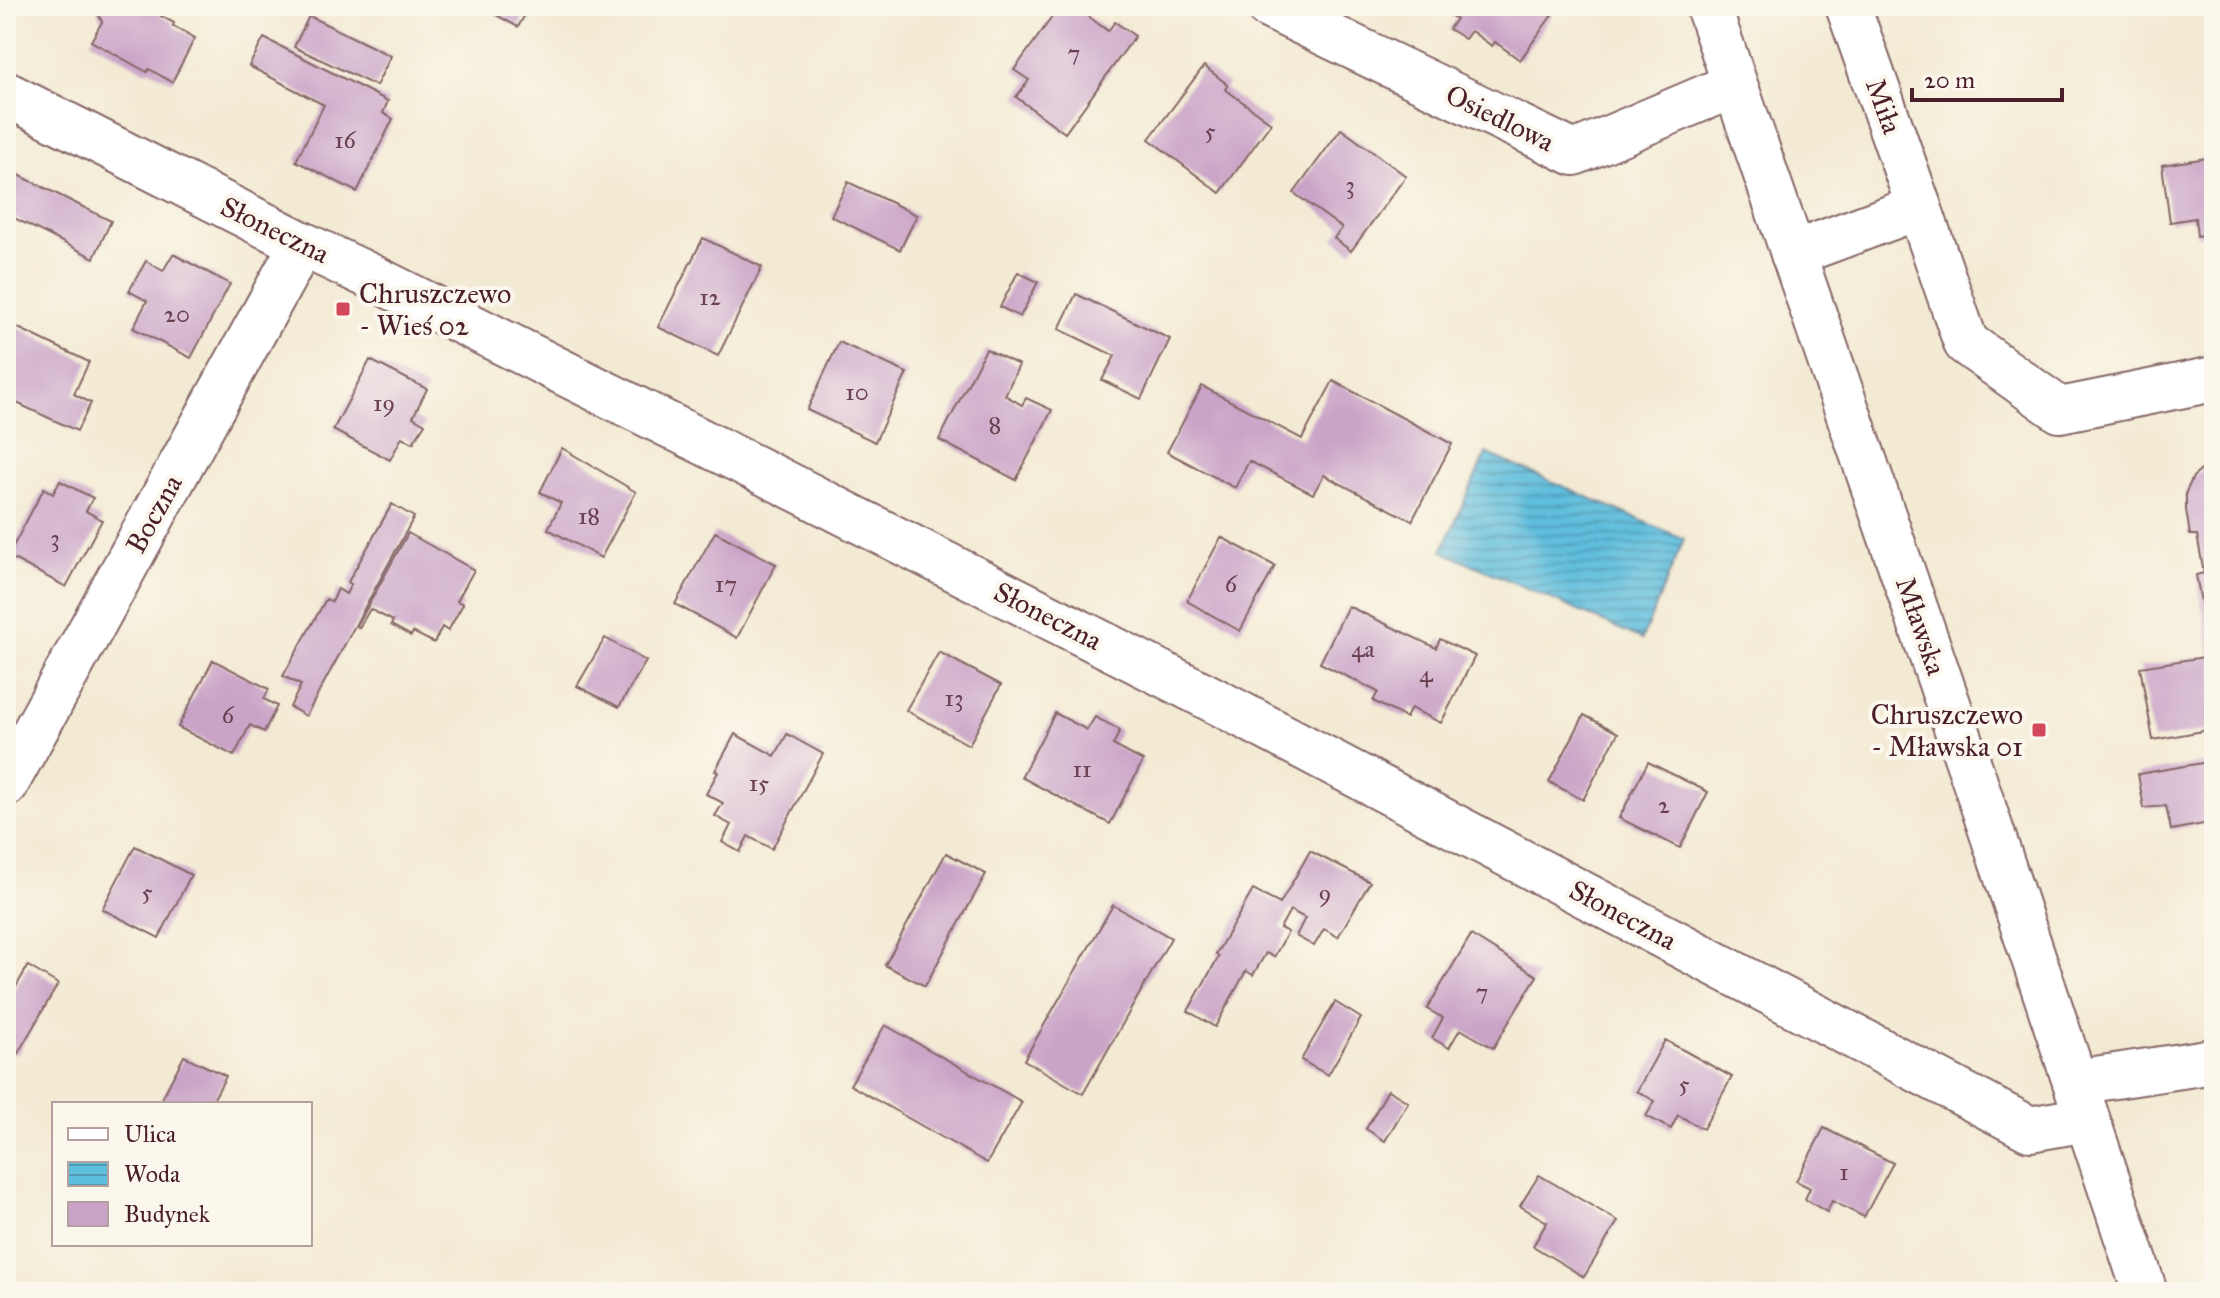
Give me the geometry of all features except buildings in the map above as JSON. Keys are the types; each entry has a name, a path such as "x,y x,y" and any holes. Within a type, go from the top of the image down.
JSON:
{"street":[{"name":"Osiedlowa","path":"1268,6 1574,153 1734,85"},
{"name":"Mławska","path":"1708,6 2145,1292"},
{"name":"Miła","path":"1848,6 1966,343 2060,410 2214,379"},
{"name":"Słoneczna","path":"6,94 1206,696 2030,1129 2081,1100 2214,1061"},
{"path":"1793,254 1919,207"},
{"name":"Boczna","path":"6,784 302,244"}],"water":[{"path":"1486,453 1684,539 1642,639 1442,551"}],"place":[{"name":"Chruszczewo - Wieś 02","path":"343,309"},
{"name":"Chruszczewo - Mławska 01","path":"2039,730"}]}
